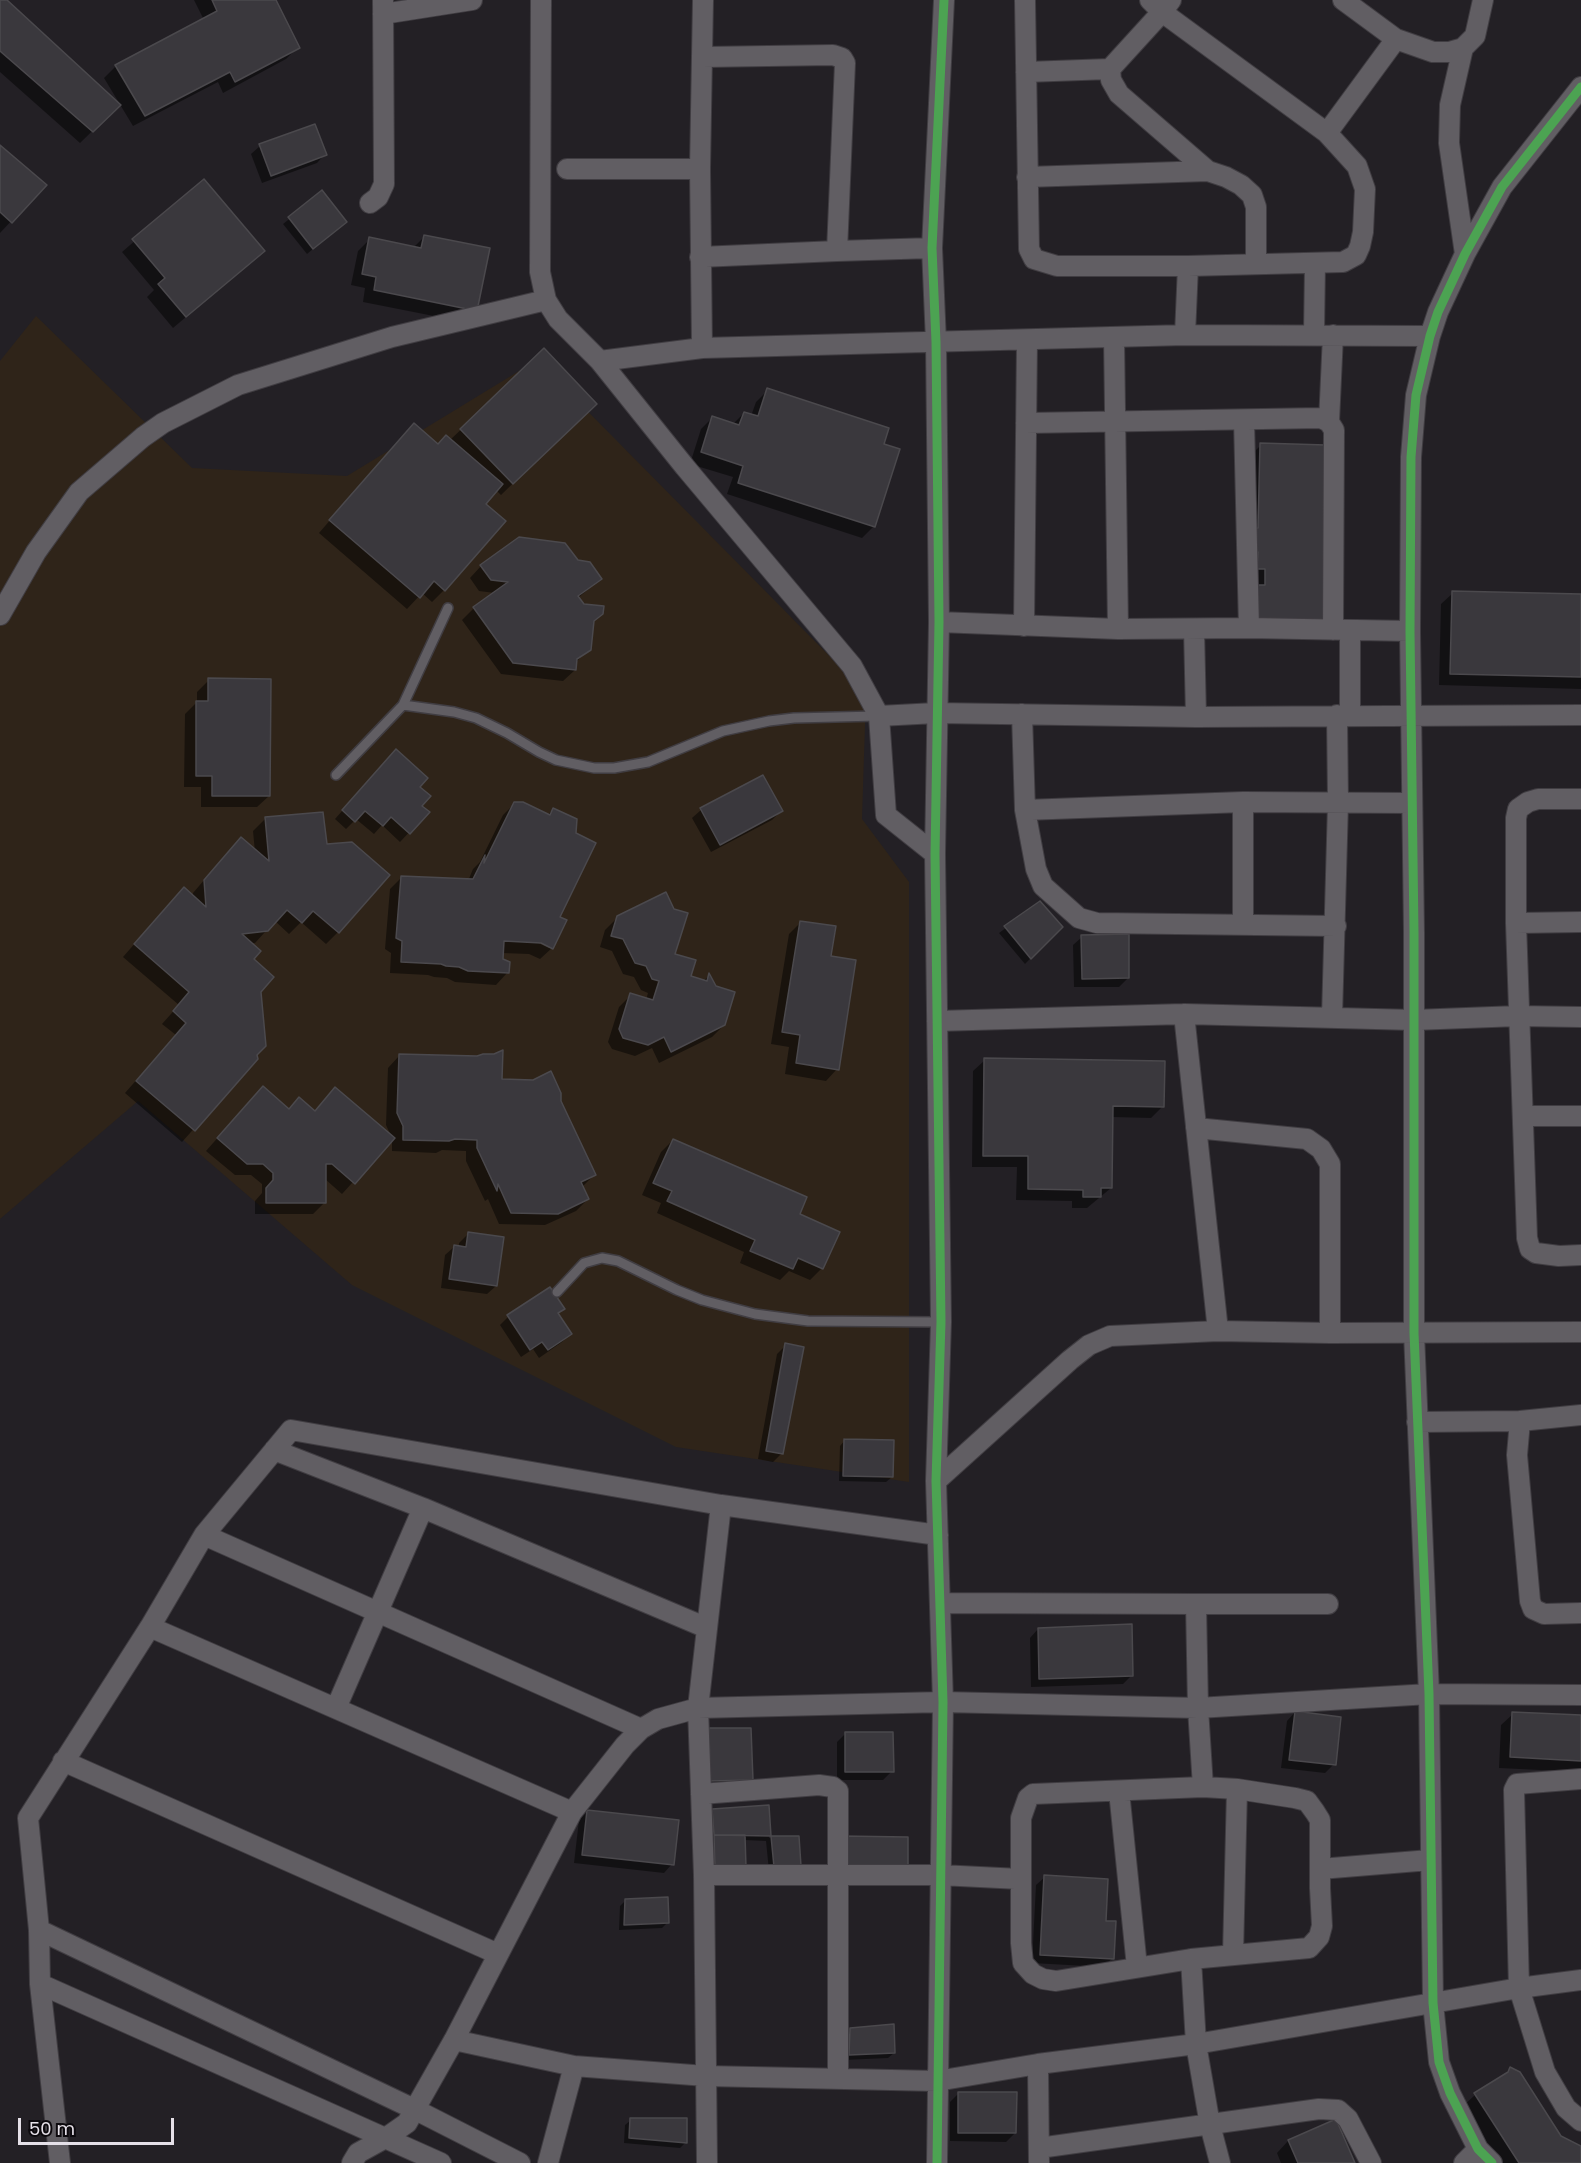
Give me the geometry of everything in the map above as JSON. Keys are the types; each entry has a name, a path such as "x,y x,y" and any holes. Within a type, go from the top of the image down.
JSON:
{"street":[{"path":"541,0 540,272 546,300 558,319 600,362 684,467 852,666 879,716 886,815 935,854"},
{"path":"702,348 700,169 704,57 703,0"},
{"path":"937,2163 943,1702 936,1481 941,1322 935,854 939,622 936,342 932,248 944,0"},
{"path":"1025,0 1029,249 1034,258 1057,266 1188,266 1343,262 1356,255 1363,232 1365,189 1357,166 1327,133 1161,4 1110,69 1111,80 1119,94 1208,171"},
{"path":"1343,0 1396,39 1433,52 1449,52 1463,48"},
{"path":"1465,254 1449,143 1450,105 1463,48 1474,36 1483,0"},
{"path":"370,203 378,197 384,184 383,7 460,1"},
{"path":"1327,133 1396,39"},
{"path":"704,57 833,55 844,60 837,251"},
{"path":"1026,72 1110,69"},
{"path":"1492,2163 1478,2149 1450,2093 1439,2062 1433,2003 1429,1694 1414,1333 1411,457 1416,395 1438,312 1465,254 1502,187 1581,87"},
{"path":"567,169 700,169"},
{"path":"1027,177 1208,171 1226,177 1241,185 1252,195 1256,207 1256,264"},
{"path":"700,257 932,248"},
{"path":"1315,263 1324,335 1329,422"},
{"path":"1185,335 1188,266"},
{"path":"0,615 36,552 79,492 143,437 163,423 238,385 392,337 546,300"},
{"path":"600,362 702,348 1185,335 1430,336"},
{"path":"1114,338 1118,629"},
{"path":"1024,626 1027,340"},
{"path":"1026,423 1322,418 1329,422 1335,430 1343,715 1332,1017"},
{"path":"1244,420 1249,628"},
{"path":"939,622 1118,629 1249,628 1410,631"},
{"path":"1194,629 1196,717"},
{"path":"879,716 936,713 1196,717 1581,715"},
{"path":"1022,714 1025,810 1036,869 1043,886 1078,918 1097,923 1336,926"},
{"path":"1581,799 1538,799 1518,809 1515,923 1525,1224 1530,1249 1545,1255 1581,1255"},
{"path":"1025,810 1243,802 1412,803"},
{"path":"1243,802 1243,925"},
{"path":"1515,923 1581,922"},
{"path":"937,1021 1184,1014 1414,1020 1518,1016 1581,1017"},
{"path":"1184,1014 1218,1331"},
{"path":"1523,1116 1581,1116"},
{"path":"1196,1128 1307,1139 1321,1149 1330,1164 1330,1333"},
{"path":"936,1481 1070,1360 1089,1346 1110,1336 1218,1331 1581,1332"},
{"path":"1417,1422 1520,1421 1581,1414"},
{"path":"1520,1421 1517,1455 1530,1602 1533,1609 1544,1614 1581,1613"},
{"path":"60,2163 40,1984 39,1930 28,1818 150,1627 204,1535 291,1430 721,1505 938,1534"},
{"path":"274,1450 423,1508 707,1628"},
{"path":"707,2163 704,1875 698,1708 721,1505"},
{"path":"336,1708 423,1508"},
{"path":"204,1535 641,1729"},
{"path":"940,1603 1328,1604"},
{"path":"1196,1604 1198,1708 1203,1787"},
{"path":"150,1627 572,1812"},
{"path":"352,2163 358,2153 407,2123 416,2110 572,1812 625,1745 641,1729 658,1719 698,1708 943,1702 1198,1708 1429,1694 1581,1695"},
{"path":"63,1761 498,1954"},
{"path":"1581,1779 1515,1786 1519,1988 1545,2072 1566,2108 1581,2121"},
{"path":"701,1794 819,1785 833,1787 838,1791 838,2079"},
{"path":"1203,1787 1237,1789 1295,1798 1306,1802 1320,1820 1322,1926 1319,1937 1309,1948 1191,1959 1056,1981 1043,1979 1033,1974 1023,1963 1021,1943 1021,1818 1028,1798 1033,1794 1203,1787"},
{"path":"1233,1955 1237,1789"},
{"path":"1119,1791 1137,1967"},
{"path":"1320,1869 1430,1860"},
{"path":"704,1875 940,1875 1020,1879"},
{"path":"39,1930 416,2110 520,2163"},
{"path":"1191,1959 1196,2044 1210,2125 1220,2163"},
{"path":"454,2040 574,2066 706,2076 937,2081 1038,2064 1196,2044 1519,1988 1581,1980"},
{"path":"40,1984 387,2137 407,2155 441,2163"},
{"path":"1038,2064 1039,2156 1210,2125 1319,2109 1338,2110 1348,2119 1371,2163"},
{"path":"548,2163 574,2066"},
{"path":"1464,2163 1478,2149"}],"lane":[{"path":"336,775 403,705 448,608"},
{"path":"403,705 454,712 476,718 556,760 594,768 614,768 648,762 723,731 769,721 794,718 879,716"},
{"path":"557,1292 584,1263 602,1257 618,1261 702,1300 755,1314 808,1321 941,1322"}],"shaded area":[{"path":"36,316 192,468 347,476 537,360 866,693 862,819 909,882 909,1482 676,1447 352,1285 138,1101 0,1219 0,361"}],"building":[{"path":"0,0 7,0 121,105 93,132 0,51"},
{"path":"212,0 276,0 300,48 235,82 230,72 145,116 115,65 217,11"},
{"path":"315,124 327,155 271,176 259,144"},
{"path":"0,145 47,185 12,223 0,212"},
{"path":"204,179 265,251 186,317 158,284 165,278 132,239"},
{"path":"322,190 347,222 313,249 288,217"},
{"path":"424,235 490,248 477,311 374,290 376,277 362,274 369,237 421,248"},
{"path":"544,348 597,404 513,484 460,429"},
{"path":"767,388 889,428 884,444 900,449 875,527 738,483 743,466 701,452 712,416 739,425 744,412 758,416"},
{"path":"414,423 438,444 446,435 503,484 486,504 506,521 445,591 434,581 420,598 329,520"},
{"path":"1260,443 1326,445 1323,622 1254,620 1255,585 1265,585 1265,569 1257,569 1258,552 1255,552 1256,528 1258,528"},
{"path":"519,537 565,543 578,560 590,562 602,579 578,596 584,604 604,606 603,614 594,621 591,650 577,659 576,670 513,663 473,607 508,582 491,580 480,565"},
{"path":"1452,591 1581,594 1581,677 1450,674"},
{"path":"208,678 271,679 270,796 212,796 212,776 196,776 196,701 208,701"},
{"path":"396,749 428,778 420,787 431,796 422,806 430,812 410,834 391,817 383,826 365,811 355,822 342,810"},
{"path":"763,775 783,811 720,845 700,808"},
{"path":"514,802 523,802 550,815 553,808 577,819 576,833 596,843 560,917 567,920 553,949 541,943 504,941 503,959 510,962 509,973 468,971 441,964 401,962 402,941 396,938 401,876 473,879 485,855 484,863"},
{"path":"323,812 327,844 352,842 390,875 339,933 313,911 302,923 287,910 268,931 242,934 261,951 254,959 274,977 261,992 266,1046 257,1055 258,1059 195,1131 136,1081 186,1023 173,1011 189,992 134,944 184,887 206,907 204,880 241,837 269,861 265,817"},
{"path":"666,892 674,909 688,913 675,954 696,960 691,976 707,981 709,973 716,986 735,992 725,1025 671,1052 664,1037 648,1045 623,1038 619,1029 630,993 653,1000 659,981 652,979 646,966 635,963 623,939 611,936 617,916"},
{"path":"1040,901 1063,927 1031,959 1004,926"},
{"path":"800,921 836,926 831,956 856,960 839,1070 796,1063 800,1035 782,1032"},
{"path":"1129,934 1129,978 1082,979 1081,935"},
{"path":"503,1050 502,1079 533,1080 551,1071 561,1093 561,1101 596,1175 581,1182 589,1199 558,1214 511,1213 498,1184 497,1191 477,1148 477,1140 403,1140 403,1126 397,1113 399,1054 477,1056 494,1054"},
{"path":"984,1058 1165,1061 1164,1107 1113,1106 1112,1188 1101,1188 1101,1197 1083,1197 1083,1190 1028,1189 1028,1156 983,1156"},
{"path":"263,1086 289,1109 299,1097 315,1111 335,1087 395,1138 355,1184 332,1164 326,1164 326,1203 266,1203 266,1188 273,1180 273,1173 263,1164 247,1164 217,1138"},
{"path":"673,1139 807,1197 800,1214 840,1232 823,1269 798,1258 793,1269 750,1251 755,1240 667,1201 672,1191 653,1183"},
{"path":"468,1232 504,1237 497,1286 449,1279 454,1245 466,1247"},
{"path":"550,1287 565,1309 558,1313 572,1334 548,1350 542,1342 530,1350 507,1315"},
{"path":"785,1343 804,1347 783,1454 766,1451"},
{"path":"844,1439 894,1440 893,1477 843,1476"},
{"path":"1132,1624 1133,1676 1039,1679 1038,1628"},
{"path":"1295,1711 1341,1717 1336,1765 1289,1760"},
{"path":"1512,1712 1581,1715 1581,1761 1510,1757"},
{"path":"709,1728 751,1728 753,1780 710,1781"},
{"path":"845,1732 893,1732 894,1772 845,1772"},
{"path":"769,1805 771,1836 714,1835 712,1809"},
{"path":"587,1810 679,1820 674,1865 582,1855"},
{"path":"714,1835 745,1835 746,1867 715,1870"},
{"path":"771,1836 799,1836 801,1866 774,1867"},
{"path":"842,1836 908,1837 908,1868 842,1867"},
{"path":"1044,1875 1108,1879 1106,1921 1116,1921 1114,1959 1040,1955"},
{"path":"668,1897 669,1923 624,1925 625,1899"},
{"path":"894,2024 895,2053 849,2055 850,2028"},
{"path":"1510,2067 1520,2072 1561,2136 1581,2146 1581,2163 1519,2163 1474,2093 1508,2072"},
{"path":"958,2092 1017,2092 1016,2133 958,2133"},
{"path":"630,2118 687,2118 687,2143 629,2138"},
{"path":"1336,2119 1355,2163 1298,2163 1288,2140"}],"cycle path":[{"path":"937,2163 943,1702 936,1481 941,1322 935,854 939,622 936,342 932,248 944,0"},
{"path":"1492,2163 1478,2149 1450,2093 1439,2062 1433,2003 1429,1694 1414,1333 1411,457 1416,395 1438,312 1465,254 1502,187 1581,87"}]}
